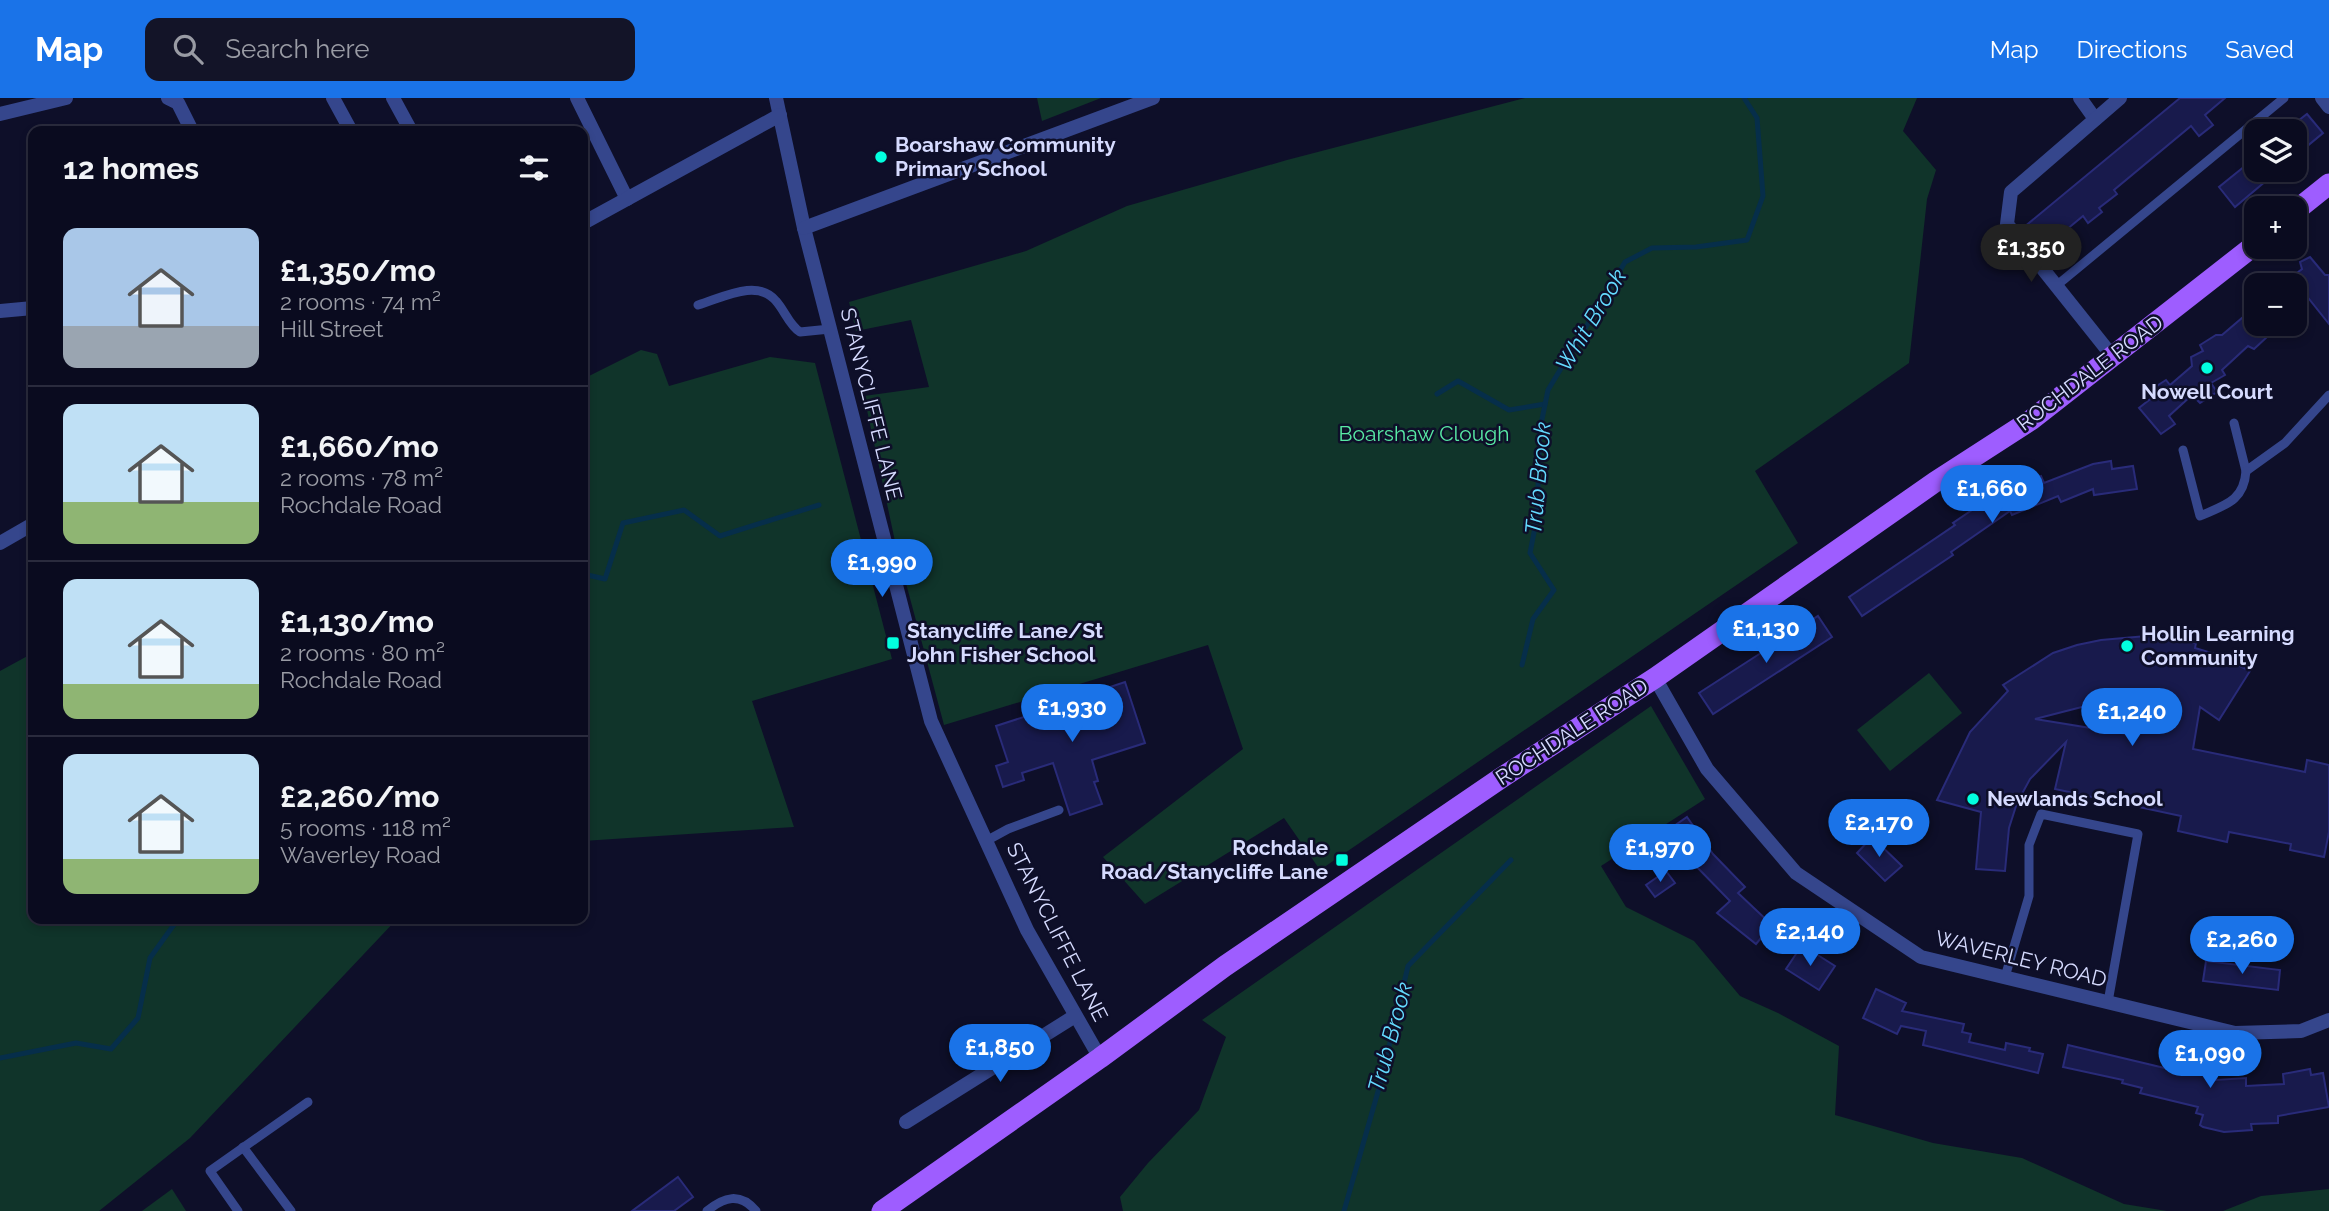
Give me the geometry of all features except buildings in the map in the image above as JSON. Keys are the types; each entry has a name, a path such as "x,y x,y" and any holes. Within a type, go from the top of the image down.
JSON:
{"main road":[{"path":"2307,202 2329,184"},
{"name":"ROCHDALE ROAD","path":"882,1211 1100,1058 1225,966 1501,778 1655,678 1934,482 2031,420 2244,253"}],"street":[{"path":"0,114 66,98"},
{"path":"168,98 178,103 190,126"},
{"path":"333,98 348,126"},
{"path":"393,98 408,126"},
{"path":"577,98 627,199"},
{"name":"STANYCLIFFE LANE","path":"776,98 804,228 931,721 1027,930 1100,1058"},
{"path":"804,228 1153,98"},
{"path":"2080,98 2095,119"},
{"path":"2113,357 2007,224 2011,192 2120,98"},
{"path":"2322,98 2329,107"},
{"path":"588,220 780,116"},
{"path":"0,310 28,308"},
{"path":"0,543 28,527"},
{"name":"WAVERLEY ROAD","path":"1655,678 1707,769 1796,873 1921,957 2235,1033 2301,1031 2329,1020"},
{"path":"906,1122 1075,1016"}],"lane":[{"path":"2056,286 2284,98"},
{"path":"698,305 760,289 775,300 797,330 807,333 830,329"},
{"path":"2246,471 2285,443 2329,395"},
{"path":"2183,450 2200,516 2225,505 2241,494 2245,485 2246,471 2234,423"},
{"path":"986,841 1008,829 1059,810"},
{"path":"2005,977 2029,896 2029,845 2041,814 2138,834 2108,1002"},
{"path":"238,1211 210,1171 308,1102"},
{"path":"243,1146 291,1211"},
{"path":"706,1211 726,1198 736,1198 746,1200 756,1211"}],"green space":[{"path":"1037,98 1101,98 1042,121"},
{"name":"Boarshaw Clough","path":"1525,98 1917,98 1903,131 1936,170 1927,199 1909,363 1755,471 1798,543 1320,870 1284,818 1145,904 1103,857 1243,749 1208,645 944,725 896,546 864,396 929,387 911,320 856,331 849,302 1026,251 1127,206 1287,160"},
{"path":"641,350 657,354 669,386 770,357 815,363 892,659 752,701 794,827 588,841 588,376"},
{"path":"28,656 28,924 392,924 190,1138 99,1211 0,1211 0,671"},
{"path":"1929,673 1962,713 1890,771 1857,730"},
{"path":"1651,706 1705,799 1601,866 1626,907 1694,941 1740,996 1839,1046 1835,1115 1933,1143 2022,1158 2124,1204 2167,1211 1123,1211 1120,1197 1148,1163 1199,1110 1226,1037 1202,1020"},
{"path":"172,1189 186,1211 142,1211"},
{"path":"2329,1189 2329,1211 2223,1211 2261,1196"}],"waterway":[{"name":"Whit Brook","path":"1522,665 1533,619 1554,590 1530,553 1537,517 1540,429 1548,390 1625,262 1652,248 1696,247 1747,240 1763,196 1757,118 1744,98"},
{"name":"Whit Brook","path":"1437,394 1458,381 1509,410 1545,404"},
{"name":"Whit Brook","path":"588,575 605,579 623,523 684,510 720,536 819,505"},
{"name":"Trub Brook","path":"1344,1211 1381,1081 1408,966 1511,860"},
{"name":"Whit Brook","path":"0,1058 76,1043 111,1049 138,1018 150,958 174,924"}],"place":[{"name":"Boarshaw Community Primary School","path":"881,157"},
{"name":"Nowell Court","path":"2207,368"},
{"name":"Stanycliffe Lane/St John Fisher School","path":"893,643"},
{"name":"Hollin Learning Community","path":"2127,646"},
{"name":"Newlands School","path":"1973,799"},
{"name":"Rochdale Road/Stanycliffe Lane","path":"1342,860"}]}
